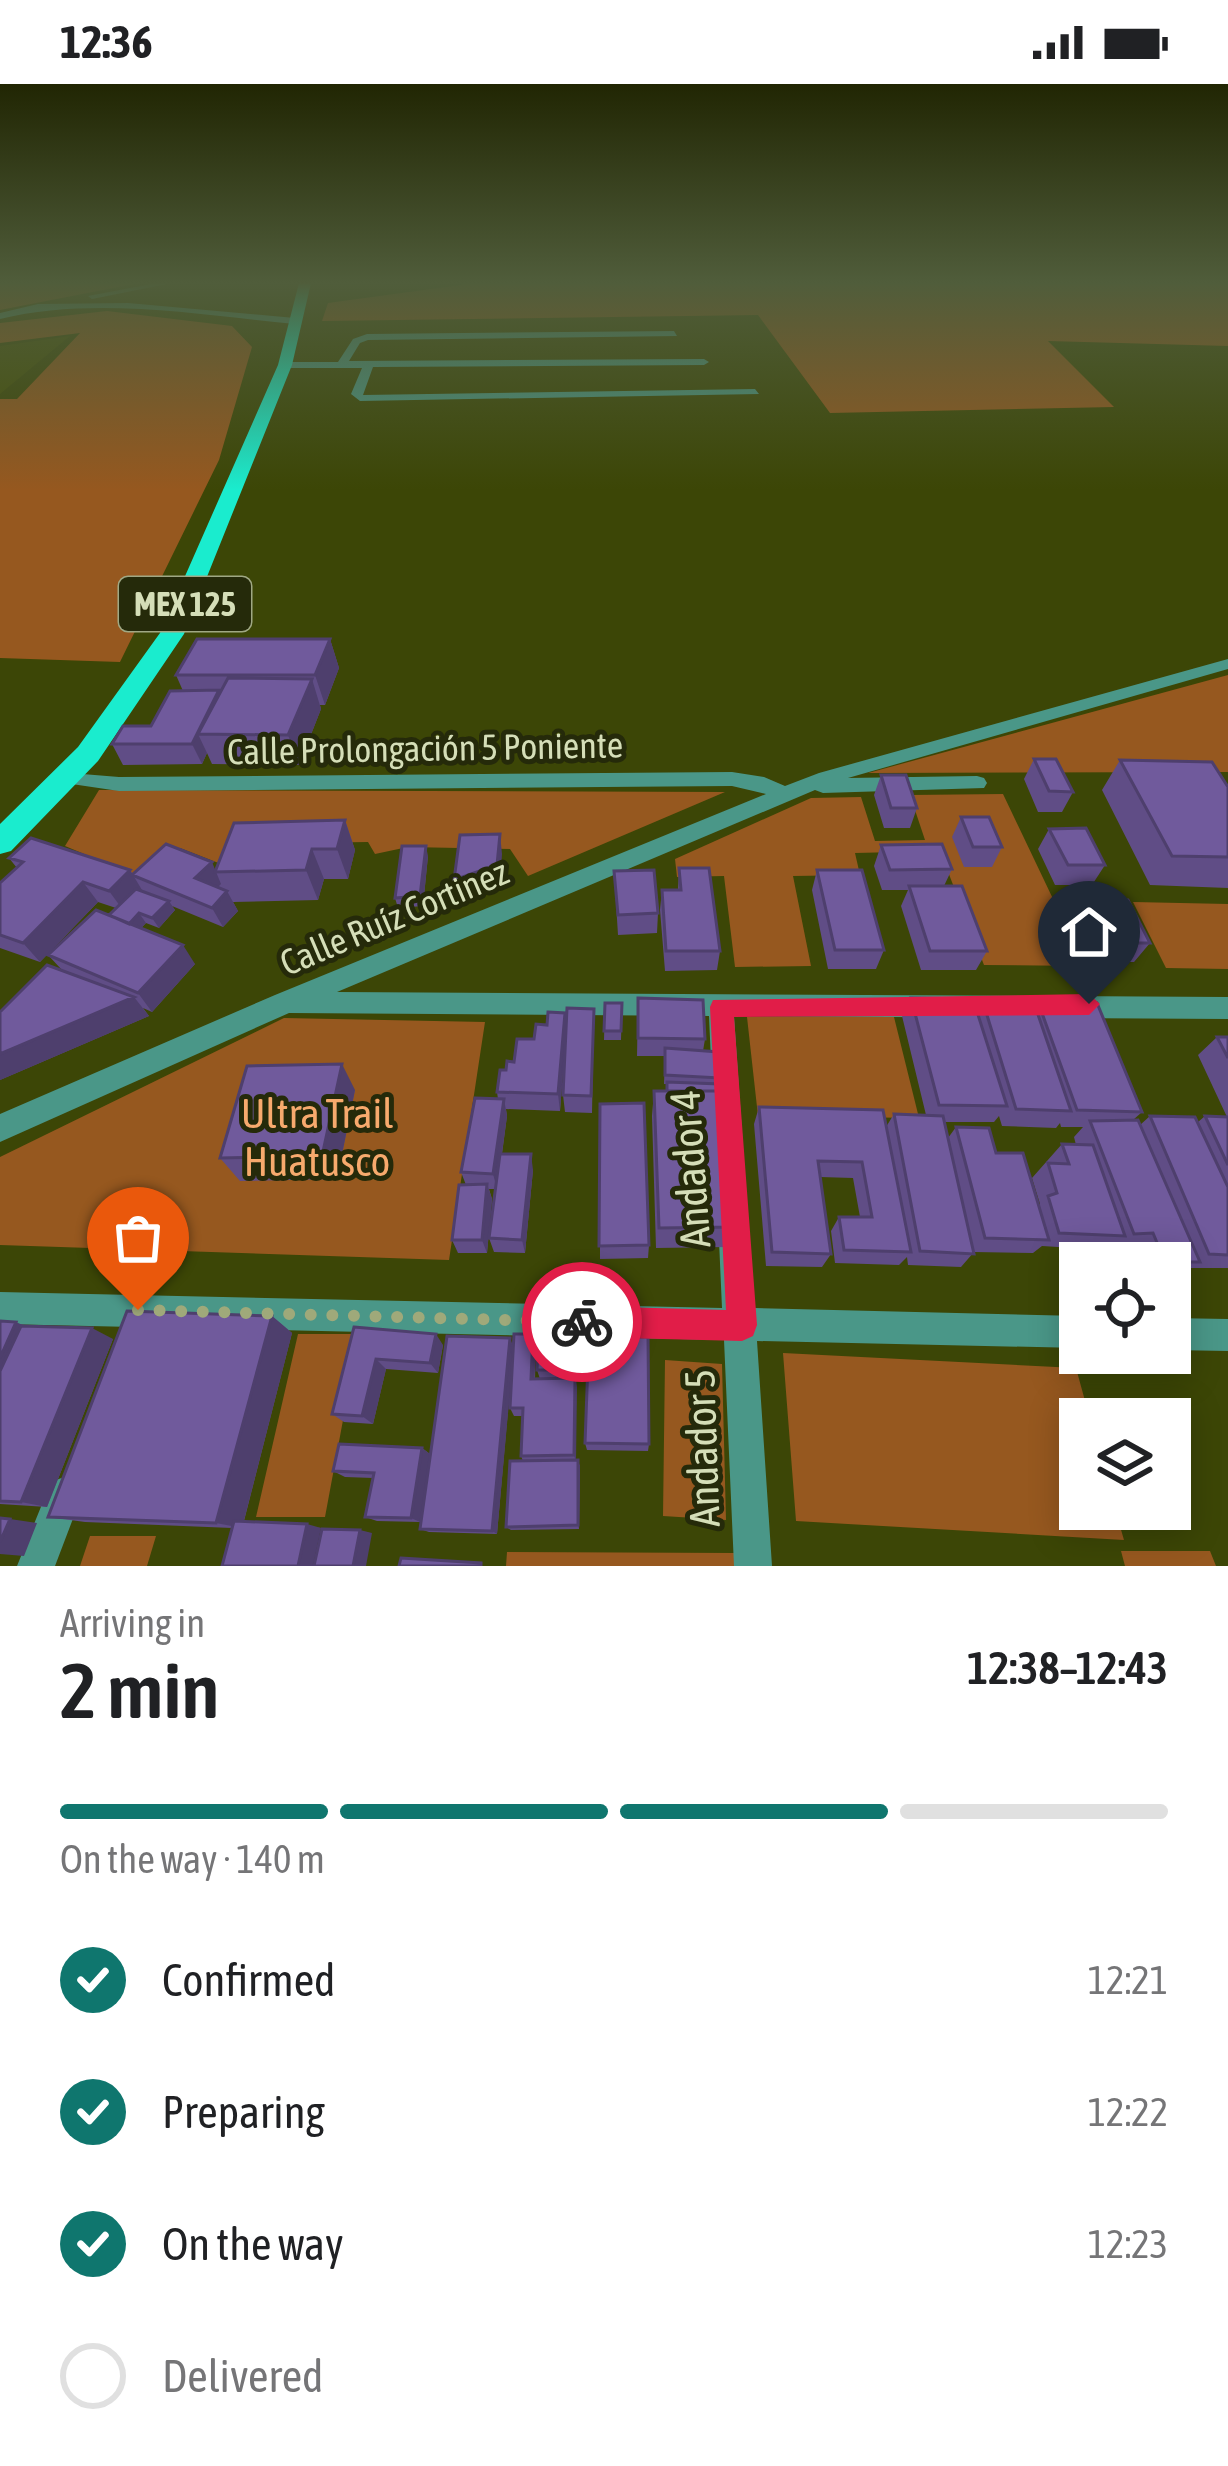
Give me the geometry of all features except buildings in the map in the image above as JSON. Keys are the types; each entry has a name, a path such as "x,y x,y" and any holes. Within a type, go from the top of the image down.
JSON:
{"main road":[{"name":"MEX 125","path":"0,843 88,754 172,634 287,352"}],"street":[{"path":"342,364 349,352"},
{"path":"284,364 704,362"},
{"path":"368,366 356,394 368,398 755,392"},
{"path":"802,787 1228,664"},
{"name":"Calle Prolongación 5 Poniente","path":"65,777 119,784 732,779 802,787 977,783"},
{"name":"Calle Ruíz Cortinez","path":"0,1128 284,1003 802,787"},
{"path":"284,1003 1228,1008"},
{"name":"Andador 4","path":"722,1007 742,1325"},
{"path":"0,1307 1059,1332"},
{"path":"121,1353 138,1310"},
{"name":"Andador 5","path":"742,1325 753,1566"},
{"path":"1191,1334 1228,1335"},
{"path":"36,1566 78,1460"}],"shaded area":[{"path":"0,352 50,352 0,394"}],"green space":[{"path":"62,352 250,352 219,460 120,662 0,658 0,399 17,399"},
{"path":"785,352 1059,352 1114,407 830,413"},
{"path":"1228,675 1228,772 868,773"},
{"path":"99,790 725,792 528,876 510,849 408,847 375,854 368,842 241,844 221,864 180,848 146,880 65,846"},
{"path":"1003,794 1085,966 984,965 940,851 855,853 860,875 793,876 811,966 735,967 724,876 677,877 675,859 811,798 861,797 875,841 925,840 910,795"},
{"path":"1133,902 1228,904 1228,969 1166,968"},
{"path":"747,1017 894,1017 919,1118 758,1116"},
{"name":"Ultra Trail Huatusco","path":"284,1018 485,1022 449,1260 0,1245 0,1157"},
{"path":"298,1334 359,1334 325,1517 256,1517"},
{"path":"783,1353 1059,1367 1059,1374 1078,1374 1084,1398 1059,1398 1059,1530 1121,1530 1124,1540 796,1521"},
{"path":"665,1360 722,1364 726,1520 663,1516"},
{"path":"90,1536 156,1536 147,1566 80,1566"},
{"path":"1121,1551 1210,1551 1216,1566 1125,1566"},
{"path":"507,1552 734,1553 735,1566 506,1566"}],"way so far":[{"path":"138,1310 582,1322"}],"route":[{"path":"582,1322 742,1325 722,1007 1089,1004"}]}
